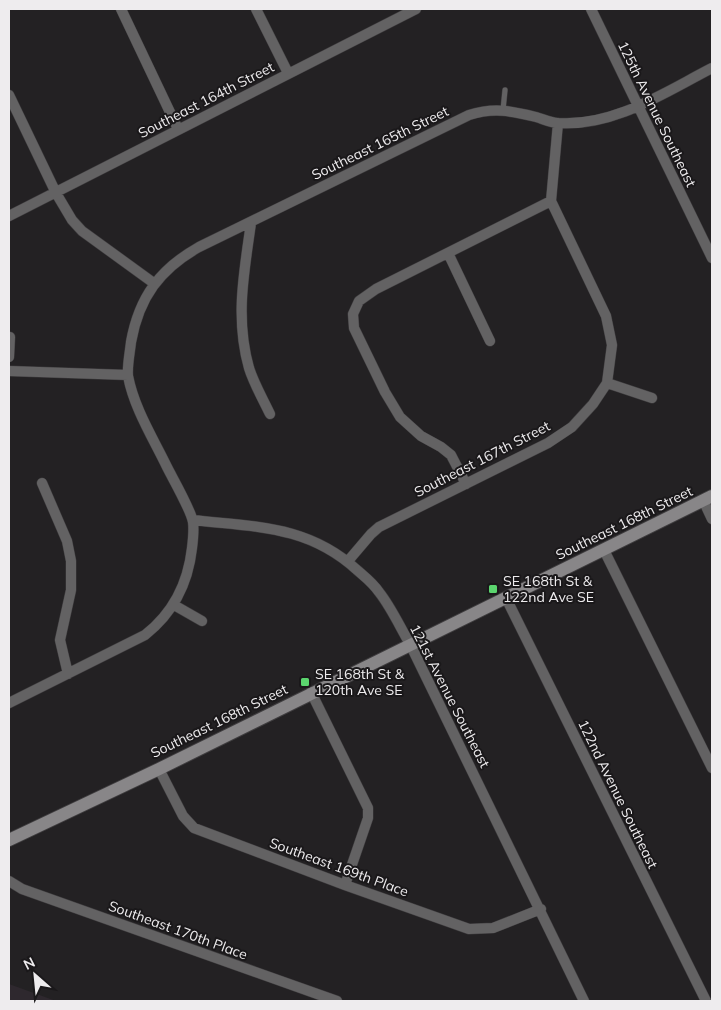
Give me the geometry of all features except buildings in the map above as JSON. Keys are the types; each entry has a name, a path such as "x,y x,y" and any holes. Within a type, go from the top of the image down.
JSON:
{"street":[{"path":"121,9 178,129"},
{"path":"256,9 288,73"},
{"path":"391,9 396,19"},
{"name":"Southeast 164th Street","path":"9,216 416,9"},
{"name":"125th Avenue Southeast","path":"591,9 712,258"},
{"name":"Southeast 165th Street","path":"128,375 137,314 145,297 171,266 185,255 468,114 484,110 503,110 558,123 590,121 612,116 638,106 712,68"},
{"path":"9,95 56,193 72,220 82,231 155,284"},
{"path":"558,123 551,201 606,316 612,345 606,383 652,398"},
{"path":"466,484 451,455 412,429 400,416 385,392 354,328 353,314 359,301 376,289 551,201"},
{"path":"251,223 241,294 241,332 250,370 270,414"},
{"path":"448,253 490,341"},
{"path":"9,357 10,337"},
{"path":"9,371 128,375 143,418 193,520 191,562 187,577 174,605 156,627 145,635 9,703"},
{"name":"Southeast 167th Street","path":"348,561 379,527 548,443 572,427 593,404 606,383"},
{"path":"42,483 67,541 71,560 71,590 60,640 68,674"},
{"path":"708,498 712,519"},
{"name":"Southeast 168th Street","path":"9,843 311,692 708,498"},
{"name":"121st Avenue Southeast","path":"193,520 277,529 299,534 348,561 380,592 410,644 584,1001"},
{"path":"604,550 712,768"},
{"name":"122nd Avenue Southeast","path":"506,598 706,1001"},
{"path":"174,605 202,621"},
{"path":"311,692 368,808 368,818 345,885"},
{"name":"Southeast 169th Place","path":"158,769 183,816 194,828 345,885 469,929 493,928 540,909"},
{"name":"Southeast 170th Place","path":"9,871 10,881 22,889 337,1001"}],"lane":[{"path":"503,110 505,90"}],"shaded area":[{"path":"9,984 56,1001 9,1001"}],"place":[{"name":"SE 168th St & 122nd Ave SE","path":"493,589"},
{"name":"SE 168th St & 120th Ave SE","path":"305,682"}]}
